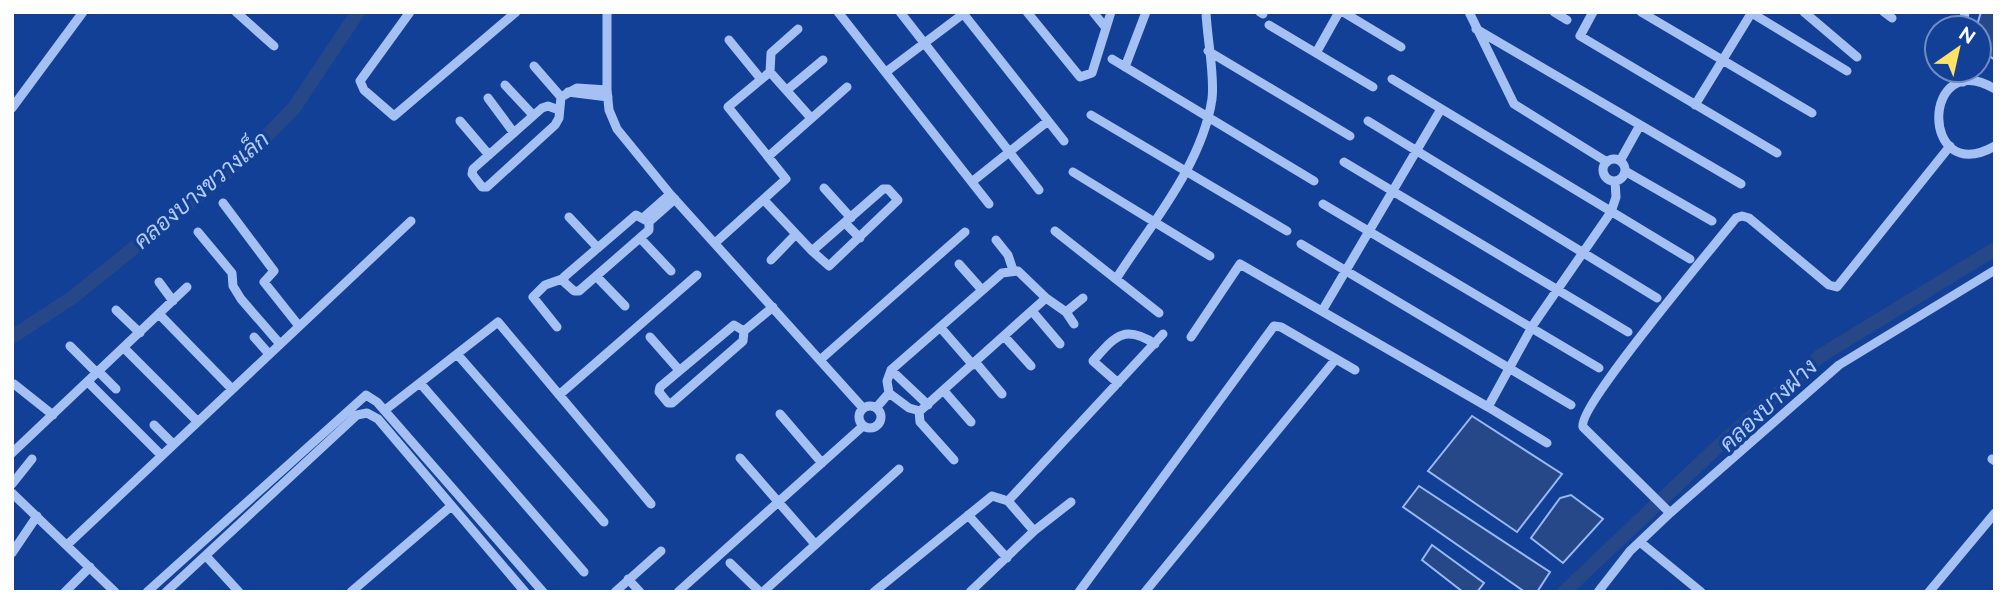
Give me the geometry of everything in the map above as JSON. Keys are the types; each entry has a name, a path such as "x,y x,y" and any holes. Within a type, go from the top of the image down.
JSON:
{"street":[{"path":"12,108 83,12"},
{"path":"236,12 274,46"},
{"path":"410,12 360,81 364,90 394,116 516,12"},
{"path":"607,12 608,94 617,129 672,197 863,408 876,408 889,393"},
{"path":"838,12 989,204"},
{"path":"900,12 1039,190"},
{"path":"1027,12 1080,77 1092,73 1111,12"},
{"path":"1093,12 1106,29"},
{"path":"1125,67 1146,12"},
{"path":"1116,279 1186,170 1207,118 1212,96 1206,12"},
{"path":"1316,53 1341,12 1401,47"},
{"path":"1469,12 1514,104 1607,162 1620,161"},
{"path":"1553,12 1567,20"},
{"path":"1593,12 1580,36 1777,153"},
{"path":"1641,12 1812,113"},
{"path":"1804,12 1857,57"},
{"path":"886,72 962,13 1063,141"},
{"path":"1695,105 1751,13 1847,71"},
{"path":"1269,25 1373,87"},
{"path":"799,29 771,53 770,72 811,118"},
{"path":"1476,29 1741,184"},
{"path":"729,40 760,78"},
{"path":"1208,51 1350,136"},
{"path":"1112,59 1314,181"},
{"path":"787,90 823,60"},
{"path":"534,66 565,94"},
{"path":"715,243 786,178 769,155 728,111 730,105 770,72"},
{"path":"1392,79 1689,259"},
{"path":"1960,84 1944,95 1936,116 1942,138 1950,146 1973,154 1995,146"},
{"path":"505,85 533,116"},
{"path":"559,110 548,106 533,116 472,172 484,188 555,125 565,94 577,88 608,94"},
{"path":"769,155 846,88"},
{"path":"488,98 514,133"},
{"path":"1321,311 1441,109"},
{"path":"1091,115 1287,231"},
{"path":"460,121 489,155"},
{"path":"973,181 1048,121"},
{"path":"1368,121 1418,149 1657,298"},
{"path":"1620,161 1640,125"},
{"path":"1670,513 1583,427 1582,417 1606,381 1736,218 1749,218 1829,285 1837,287 1950,146"},
{"path":"1620,161 1625,171 1712,220"},
{"path":"1607,162 1605,176 1615,181 1621,179 1625,171"},
{"path":"1344,163 1628,332"},
{"path":"1073,172 1210,257"},
{"path":"1488,407 1531,328 1611,212 1616,197 1615,181"},
{"path":"824,188 860,238"},
{"path":"764,200 827,267 898,201 886,188 812,251"},
{"path":"647,220 672,197"},
{"path":"223,203 274,271 264,282 299,326"},
{"path":"1323,204 1599,368"},
{"path":"557,327 533,297 545,285 562,279 636,215 647,220 651,228 577,292 562,279"},
{"path":"569,217 598,248"},
{"path":"67,545 411,221"},
{"path":"1055,231 1159,313"},
{"path":"198,232 232,273 233,286 241,299 280,344"},
{"path":"820,360 965,232"},
{"path":"771,260 796,234"},
{"path":"640,238 671,271"},
{"path":"996,240 1008,255 1013,270"},
{"path":"1301,244 1571,405"},
{"path":"958,264 982,290"},
{"path":"1191,337 1240,264 1547,443"},
{"path":"919,411 909,408 889,393 887,381 891,370 1002,273 1013,270 1023,275 1046,298 1066,312 1074,324"},
{"path":"1598,592 1640,542 1670,513 1839,365 1995,270"},
{"path":"559,396 697,275"},
{"path":"597,277 625,306"},
{"path":"159,282 173,301"},
{"path":"12,453 187,287"},
{"path":"919,411 1046,298"},
{"path":"1066,312 1083,298"},
{"path":"744,331 730,326 658,389 670,404 743,341 744,331 773,307"},
{"path":"116,310 140,332"},
{"path":"1032,311 1060,344"},
{"path":"159,314 232,389"},
{"path":"385,410 498,322 651,504"},
{"path":"1079,592 1274,326 1281,327 1355,370"},
{"path":"940,327 1002,394"},
{"path":"1118,383 1093,361 1116,336 1133,334 1155,344"},
{"path":"1008,501 1163,334"},
{"path":"254,337 269,354"},
{"path":"650,337 679,370"},
{"path":"1004,337 1031,366"},
{"path":"70,346 116,389"},
{"path":"124,348 197,421"},
{"path":"457,354 604,522"},
{"path":"1145,592 1335,360"},
{"path":"891,370 928,405"},
{"path":"88,382 161,455"},
{"path":"420,383 584,572"},
{"path":"14,384 53,415"},
{"path":"944,391 971,422"},
{"path":"147,592 363,396 369,396 385,410 543,592"},
{"path":"863,408 859,416 863,426"},
{"path":"863,426 874,428 880,423 881,416 876,408"},
{"path":"919,411 920,422 954,460"},
{"path":"166,592 357,415 367,414 378,419 450,508 525,592"},
{"path":"780,414 821,463"},
{"path":"154,425 173,444"},
{"path":"678,592 863,426"},
{"path":"740,458 815,544"},
{"path":"12,485 32,459"},
{"path":"730,563 761,592 899,470"},
{"path":"12,493 115,592"},
{"path":"874,592 992,496 1008,501 1034,531"},
{"path":"970,592 1034,531 1071,502"},
{"path":"351,592 450,508"},
{"path":"1929,592 1995,513"},
{"path":"968,515 1007,558"},
{"path":"12,553 37,516"},
{"path":"1640,542 1701,592"},
{"path":"615,592 662,551"},
{"path":"206,556 239,592"},
{"path":"65,592 92,569"},
{"path":"73,592 92,569"},
{"path":"628,579 640,592"}],"water":[{"path":"1995,12 1995,60 1993,14 1980,14"},
{"path":"1472,416 1562,474 1517,532 1428,471"},
{"path":"1419,486 1550,572 1537,592 1525,592 1403,507"},
{"path":"1571,495 1603,519 1563,563 1531,538 1560,498"},
{"path":"1432,545 1484,583 1477,592 1463,592 1422,560"}],"waterway":[{"name":"คลองบางขวางเล็ก","path":"12,337 73,297 244,159 294,108 358,12"},
{"name":"คลองบางฝาง","path":"1564,592 1713,451 1820,356 1995,249"}]}
